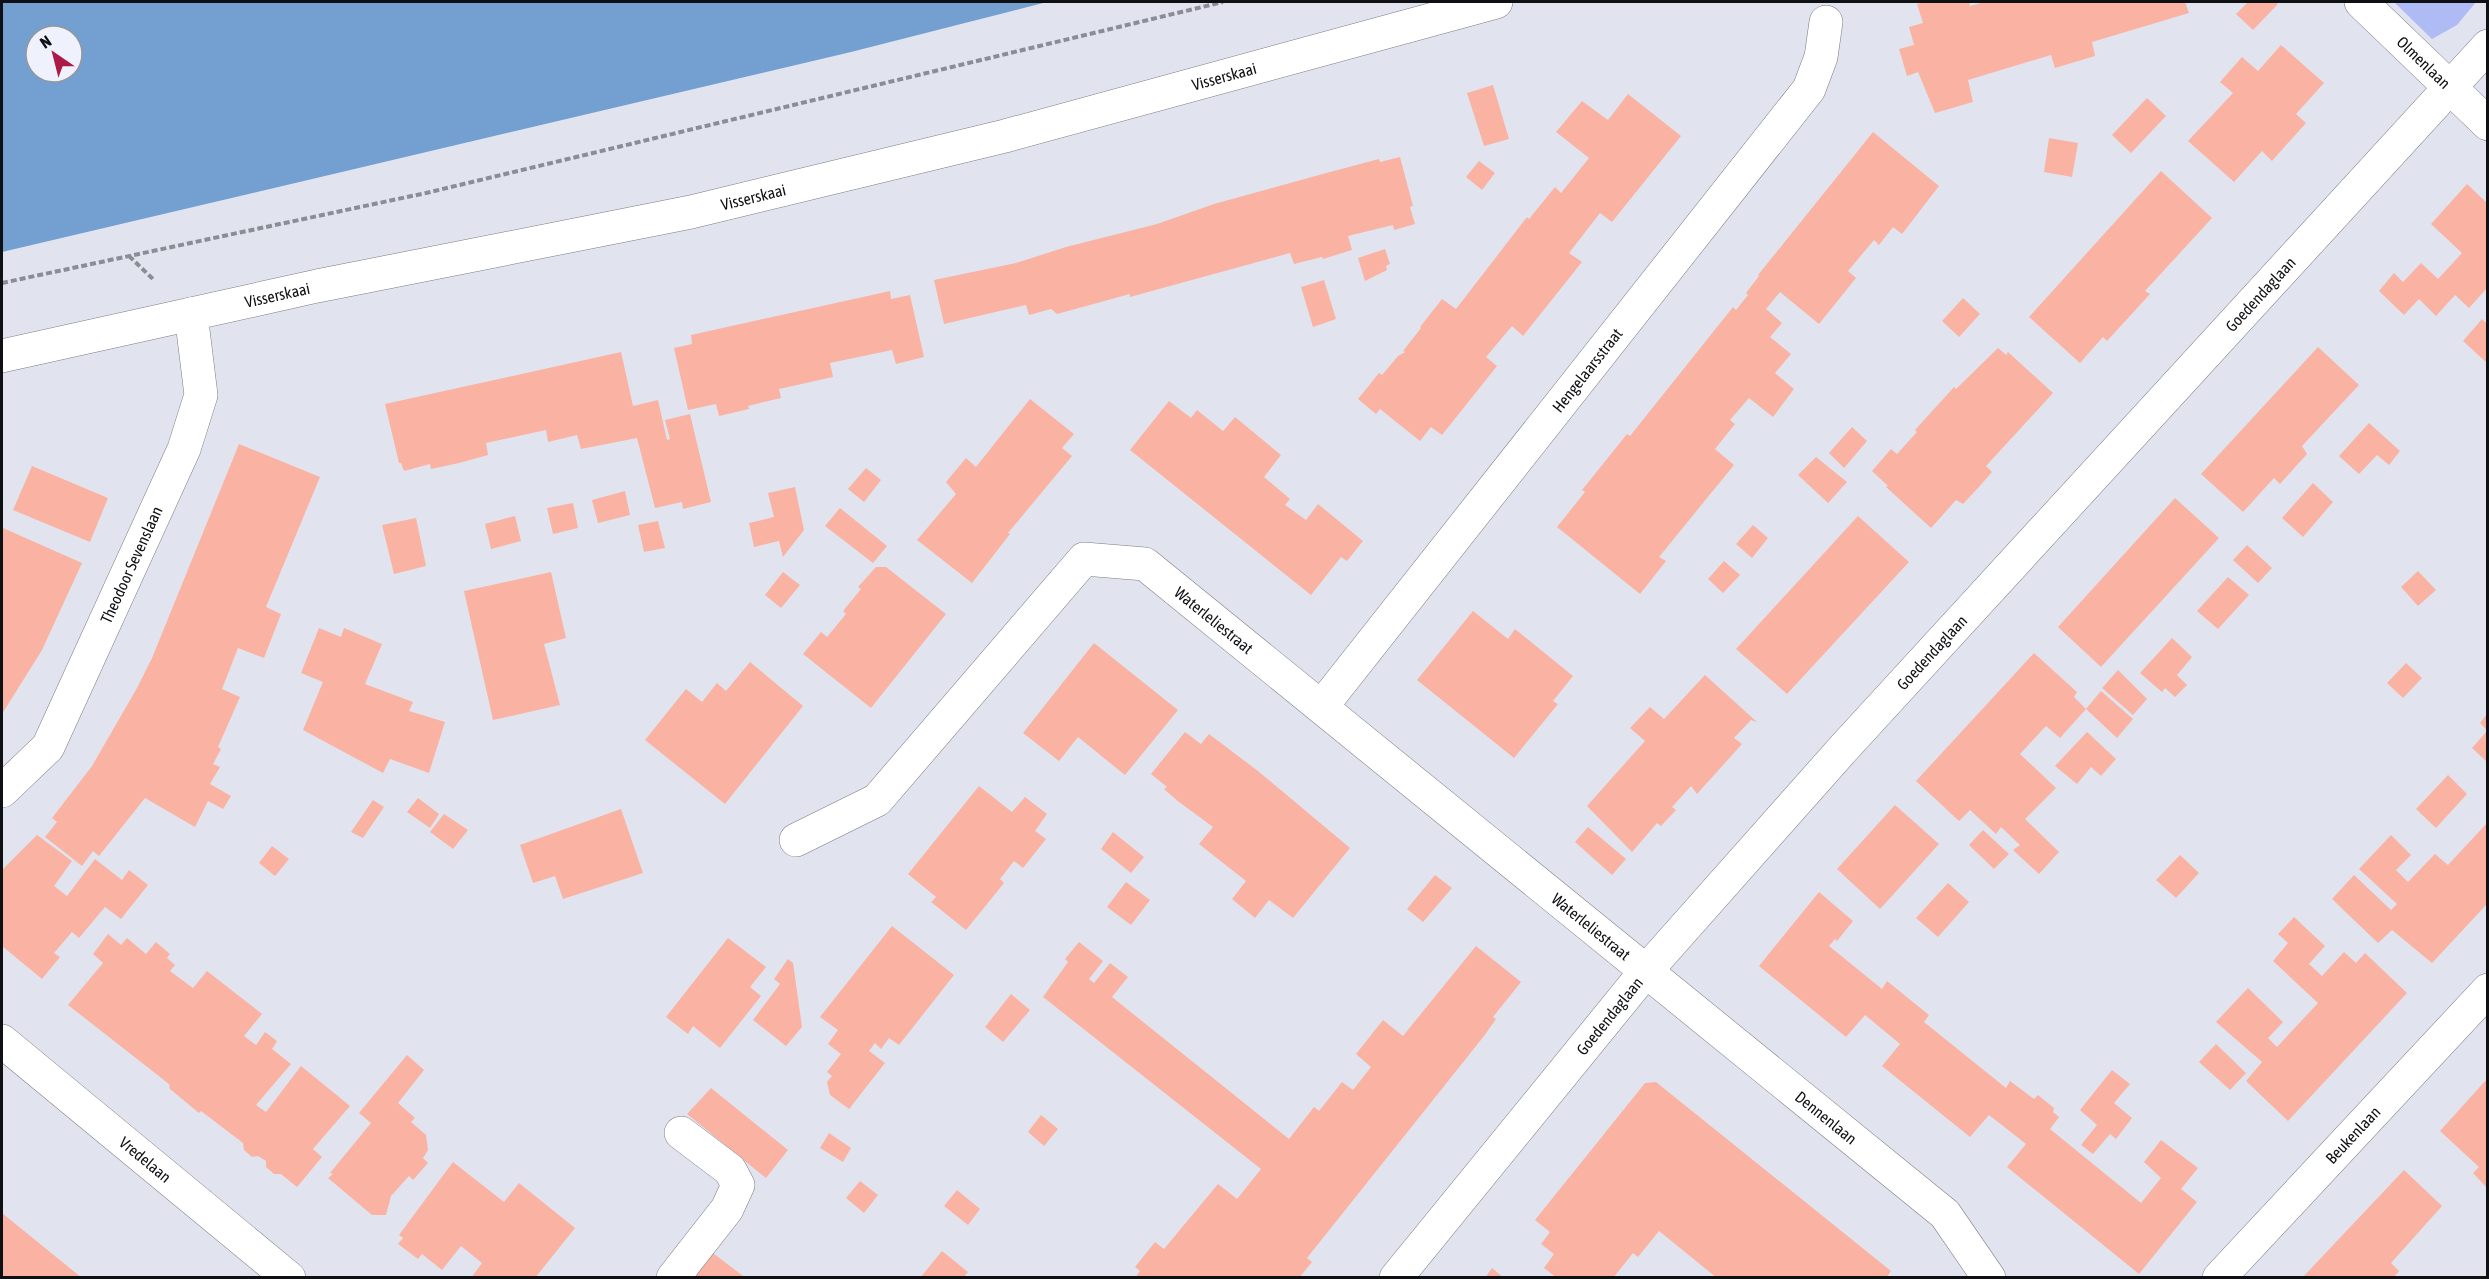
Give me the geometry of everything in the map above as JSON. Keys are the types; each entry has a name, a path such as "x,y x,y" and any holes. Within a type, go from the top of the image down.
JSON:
{"street":[{"name":"Visserskaai","path":"2,356 317,286 691,212 1005,136 1496,2"},
{"name":"Olmenlaan","path":"2361,2 2487,124"},
{"name":"Hengelaarsstraat","path":"1322,705 1809,89 1821,57 1826,22"},
{"name":"Goedendaglaan","path":"1396,1278 1646,971 1842,750 2487,46"},
{"name":"Theodoor Sevenslaan","path":"2,791 48,747 184,449 201,395 191,314"},
{"name":"Waterleliestraat","path":"796,840 877,800 1084,559 1145,564 1322,705 1646,971"},
{"name":"Dennenlaan","path":"1646,971 1945,1214 1989,1278"},
{"name":"Beukenlaan","path":"2218,1278 2487,990"},
{"name":"Vredelaan","path":"2,1041 289,1278"},
{"path":"673,1278 727,1209 738,1185 730,1170 681,1133"}],"path":[{"path":"2,283 426,193 1223,2"}],"shaded area":[{"path":"2,2 1047,2 851,52 2,252"},
{"path":"2394,2 2476,2 2457,25 2432,39"}],"building":[{"path":"1969,2 1970,6 1985,2 2185,2 2189,13 2092,42 2095,56 2055,68 2051,55 1968,80 1973,102 1935,113 1918,72 1907,76 1899,49 1914,45 1909,27 1923,23 1917,4"},
{"path":"2248,2 2276,2 2278,4 2253,30 2236,14"},
{"path":"2281,45 2324,83 2296,114 2306,123 2272,161 2262,151 2234,182 2188,141 2233,93 2220,82 2242,57 2258,71"},
{"path":"1493,85 1509,139 1484,146 1467,93"},
{"path":"1628,94 1681,136 1612,222 1600,213 1569,253 1582,262 1523,336 1512,326 1486,357 1497,366 1442,435 1431,427 1420,441 1380,409 1376,414 1358,399 1379,373 1382,375 1398,356 1405,352 1403,351 1442,299 1456,309 1527,217 1529,219 1555,187 1561,193 1589,158 1556,132 1582,101 1608,120"},
{"path":"2147,98 2166,116 2131,153 2112,135"},
{"path":"1873,132 1939,186 1902,234 1893,227 1879,245 1874,240 1848,271 1856,278 1819,324 1780,292 1766,309 1782,323 1770,337 1791,354 1775,373 1794,389 1773,417 1749,398 1730,420 1735,424 1715,449 1734,465 1659,557 1666,561 1640,594 1557,527 1585,492 1582,490 1627,434 1630,436 1733,307 1736,310 1748,295 1746,293 1758,275"},
{"path":"2049,138 2078,143 2072,177 2044,172"},
{"path":"1400,157 1413,206 1410,207 1415,224 1394,230 1393,225 1348,236 1352,250 1323,259 1322,257 1294,264 1290,253 1130,297 1130,294 1057,314 1051,309 1029,315 1026,305 944,324 934,280 1016,263 1066,247 1157,224 1214,204 1379,159 1380,162"},
{"path":"1479,161 1495,173 1482,190 1466,177"},
{"path":"2161,171 2212,218 2145,291 2150,294 2107,341 2103,337 2080,363 2029,317"},
{"path":"2467,184 2487,203 2487,288 2469,308 2455,295 2436,316 2419,299 2404,315 2379,291 2394,273 2403,282 2421,263 2438,279 2462,253 2431,224"},
{"path":"1385,249 1390,264 1386,266 1387,270 1365,281 1358,258"},
{"path":"1324,280 1336,319 1313,327 1301,287"},
{"path":"890,291 891,299 910,295 924,357 896,364 892,350 830,363 833,377 779,389 781,398 748,406 749,409 719,416 716,404 688,410 674,348 692,344 691,335"},
{"path":"1963,298 1980,314 1959,337 1942,321"},
{"path":"2482,319 2487,324 2487,363 2463,341"},
{"path":"2318,347 2359,385 2302,446 2307,454 2280,484 2274,478 2243,512 2201,474"},
{"path":"1998,348 2006,355 2008,352 2053,393 1986,466 1992,472 1978,488 1963,504 1956,500 1931,528 1872,471 1891,449 1897,454 1917,432 1915,430 1954,387 1956,389"},
{"path":"621,352 633,406 658,400 667,440 670,439 665,420 690,414 711,502 683,509 682,502 655,508 637,438 581,449 577,435 548,442 546,430 486,443 488,455 459,463 431,469 430,464 404,471 399,463 385,404"},
{"path":"1030,399 1074,434 1062,448 1072,456 1008,533 1010,534 972,583 917,540 956,494 946,482 966,458 976,467"},
{"path":"1169,401 1191,418 1197,410 1223,431 1235,417 1281,455 1264,477 1290,499 1285,505 1306,520 1318,504 1363,541 1347,561 1341,557 1311,595 1130,450"},
{"path":"2369,423 2400,451 2389,465 2377,455 2359,474 2339,456"},
{"path":"1852,427 1867,441 1844,468 1829,453"},
{"path":"239,444 320,477 266,607 281,614 264,658 238,648 222,689 240,697 218,747 221,749 213,764 220,767 210,784 231,796 223,809 208,801 195,827 145,798 99,856 93,851 82,866 45,837 57,822 52,818 92,766 152,658"},
{"path":"1816,457 1847,482 1828,503 1798,475"},
{"path":"32,466 108,498 90,542 13,510"},
{"path":"866,468 881,480 864,502 848,489"},
{"path":"2313,483 2333,502 2303,537 2282,518"},
{"path":"795,487 804,530 783,557 779,541 754,547 749,523 774,517 768,493"},
{"path":"625,491 630,515 598,523 592,500"},
{"path":"2175,498 2219,538 2101,667 2058,627"},
{"path":"573,503 578,528 553,534 547,508"},
{"path":"840,508 887,546 873,563 825,526"},
{"path":"515,516 521,541 491,549 485,524"},
{"path":"1858,516 1909,562 1787,694 1736,649"},
{"path":"416,518 426,566 394,574 382,525"},
{"path":"658,521 665,548 644,552 638,525"},
{"path":"1753,525 1768,538 1752,558 1736,544"},
{"path":"3,528 82,563 42,650 2,714"},
{"path":"2247,545 2272,568 2258,583 2233,560"},
{"path":"1724,561 1740,575 1723,593 1708,579"},
{"path":"876,567 886,567 946,614 871,708 803,654 821,632 827,637 846,614 843,611 861,589 858,587"},
{"path":"2418,571 2436,590 2418,606 2401,587"},
{"path":"551,572 566,638 544,644 560,705 493,720 464,591"},
{"path":"783,572 800,585 781,608 765,595"},
{"path":"2228,577 2249,595 2218,629 2197,611"},
{"path":"1473,611 1508,639 1515,629 1573,676 1553,701 1558,704 1514,758 1417,680"},
{"path":"319,628 341,637 344,628 382,644 365,684 413,702 409,711 445,722 429,773 390,759 383,773 303,730 323,682 301,673"},
{"path":"2172,638 2192,657 2177,675 2187,685 2175,697 2165,688 2162,692 2140,673"},
{"path":"1094,643 1178,710 1125,775 1078,737 1059,761 1023,733"},
{"path":"2034,653 2077,692 2074,697 2086,709 2060,738 2046,726 2020,754 2056,788 2025,819 2059,852 2039,874 2013,850 2020,845 2001,827 1996,834 1970,810 1959,821 1916,781"},
{"path":"750,662 803,706 725,804 645,740 686,689 702,702 717,683 726,691"},
{"path":"2406,663 2422,678 2403,698 2387,683"},
{"path":"2118,670 2147,699 2133,715 2102,688"},
{"path":"1705,675 1757,722 1751,720 1734,738 1742,744 1697,794 1691,786 1672,807 1676,810 1661,826 1657,823 1632,852 1587,806 1645,741 1630,728 1650,707 1664,719"},
{"path":"2101,691 2133,719 2117,738 2086,709"},
{"path":"2487,714 2487,730 2480,723"},
{"path":"2487,731 2487,762 2472,748"},
{"path":"1185,732 1201,744 1209,734 1258,771 1350,848 1293,918 1269,900 1255,918 1232,899 1246,881 1199,844 1213,827 1179,802 1164,789 1167,787 1151,774"},
{"path":"2087,732 2116,759 2101,776 2091,767 2077,784 2055,766"},
{"path":"2448,775 2467,794 2436,828 2416,809"},
{"path":"979,786 1012,812 1025,797 1047,814 1035,831 1046,839 1023,868 1014,861 1000,879 1004,883 966,930 931,902 936,897 908,874"},
{"path":"418,798 439,814 430,828 407,812"},
{"path":"373,800 384,807 363,838 351,832"},
{"path":"1895,805 1939,844 1880,909 1837,869"},
{"path":"621,809 643,873 563,899 555,876 533,883 520,845"},
{"path":"444,814 468,830 453,849 430,832"},
{"path":"2487,823 2487,904 2432,963 2392,930 2378,943 2332,899 2354,875 2391,910 2397,904 2359,869 2391,835 2411,855 2396,870 2408,882 2435,854 2448,865"},
{"path":"1588,827 1626,859 1612,875 1575,842"},
{"path":"1983,830 2009,854 1994,869 1969,845"},
{"path":"1113,832 1144,857 1131,873 1101,849"},
{"path":"37,835 72,861 54,886 67,896 95,859 122,880 129,870 148,885 121,919 105,907 79,938 72,932 54,953 60,957 42,979 2,946 2,870"},
{"path":"272,846 289,859 275,876 259,863"},
{"path":"2180,855 2199,873 2176,898 2156,880"},
{"path":"1435,875 1452,888 1423,922 1407,909"},
{"path":"1126,882 1150,900 1131,925 1107,907"},
{"path":"1948,883 1969,902 1938,937 1916,918"},
{"path":"1819,892 1853,921 1837,941 1835,939 1829,946 1882,989 1887,981 1929,1015 1924,1022 2006,1088 2010,1081 2034,1099 2038,1095 2054,1108 2053,1112 2059,1117 2050,1129 2141,1203 2161,1178 2144,1162 2161,1140 2198,1168 2181,1189 2197,1202 2139,1274 2007,1167 2026,1144 1989,1115 1970,1137 1882,1066 1900,1044 1865,1015 1846,1037 1759,966"},
{"path":"2294,917 2325,946 2309,964 2322,976 2344,952 2356,963 2365,953 2407,993 2288,1121 2246,1081 2262,1062 2216,1022 2248,988 2283,1022 2268,1038 2277,1047 2318,1003 2273,961 2288,943 2278,934"},
{"path":"892,926 954,975 899,1045 889,1038 881,1049 875,1043 869,1051 885,1063 849,1109 830,1095 827,1082 832,1076 827,1072 841,1054 828,1044 838,1030 820,1017"},
{"path":"108,934 121,945 127,938 146,954 156,942 170,954 167,958 175,965 170,971 193,988 207,971 262,1014 244,1036 256,1045 265,1032 277,1041 272,1049 291,1064 256,1105 266,1112 301,1066 350,1106 313,1149 322,1157 297,1187 281,1174 274,1174 266,1167 266,1161 258,1156 252,1157 244,1150 243,1143 201,1111 199,1113 170,1089 169,1084 68,1005 103,963 93,954"},
{"path":"728,938 766,967 750,987 761,996 720,1048 693,1026 688,1034 666,1017"},
{"path":"1079,942 1103,961 1089,979 1094,983 1110,963 1128,977 1112,997 1289,1139 1314,1107 1319,1111 1342,1082 1353,1090 1371,1067 1356,1054 1383,1020 1403,1036 1476,946 1521,982 1493,1017 1496,1019 1484,1036 1307,1258 1312,1262 1299,1278 1135,1278 1140,1271 1135,1267 1155,1242 1164,1249 1218,1184 1237,1199 1261,1169 1043,997 1068,962 1065,959"},
{"path":"788,959 793,963 802,1027 786,1046 753,1020 780,984 774,979"},
{"path":"1011,994 1030,1010 1003,1042 985,1027"},
{"path":"2216,1044 2246,1073 2230,1090 2199,1062"},
{"path":"407,1055 424,1070 398,1103 415,1118 411,1122 426,1135 428,1150 423,1158 428,1163 413,1180 409,1176 391,1196 386,1215 372,1215 328,1178 371,1123 359,1113"},
{"path":"2112,1070 2130,1084 2114,1103 2132,1118 2116,1139 2110,1134 2093,1154 2081,1145 2097,1125 2080,1110"},
{"path":"2487,1079 2487,1188 2473,1173 2479,1167 2440,1131"},
{"path":"1656,1082 1891,1271 1886,1278 1717,1278 1659,1231 1638,1257 1633,1253 1613,1278 1557,1278 1544,1268 1554,1254 1541,1244 1550,1232 1535,1220 1645,1083"},
{"path":"711,1088 788,1150 766,1178 687,1114"},
{"path":"1041,1115 1058,1129 1044,1146 1028,1132"},
{"path":"829,1133 851,1148 843,1162 820,1148"},
{"path":"453,1162 504,1202 519,1183 575,1228 535,1278 471,1278 482,1263 461,1246 442,1270 422,1254 418,1259 398,1244 403,1238 399,1235"},
{"path":"2404,1170 2442,1206 2391,1263 2399,1271 2393,1278 2302,1278"},
{"path":"860,1181 878,1195 864,1213 846,1198"},
{"path":"957,1190 980,1209 968,1225 944,1206"},
{"path":"2,1213 82,1278 2,1278"},
{"path":"709,1250 743,1276 742,1278 687,1278"},
{"path":"942,1251 968,1272 963,1278 920,1278"},
{"path":"1492,1268 1504,1278 1485,1278"}]}
